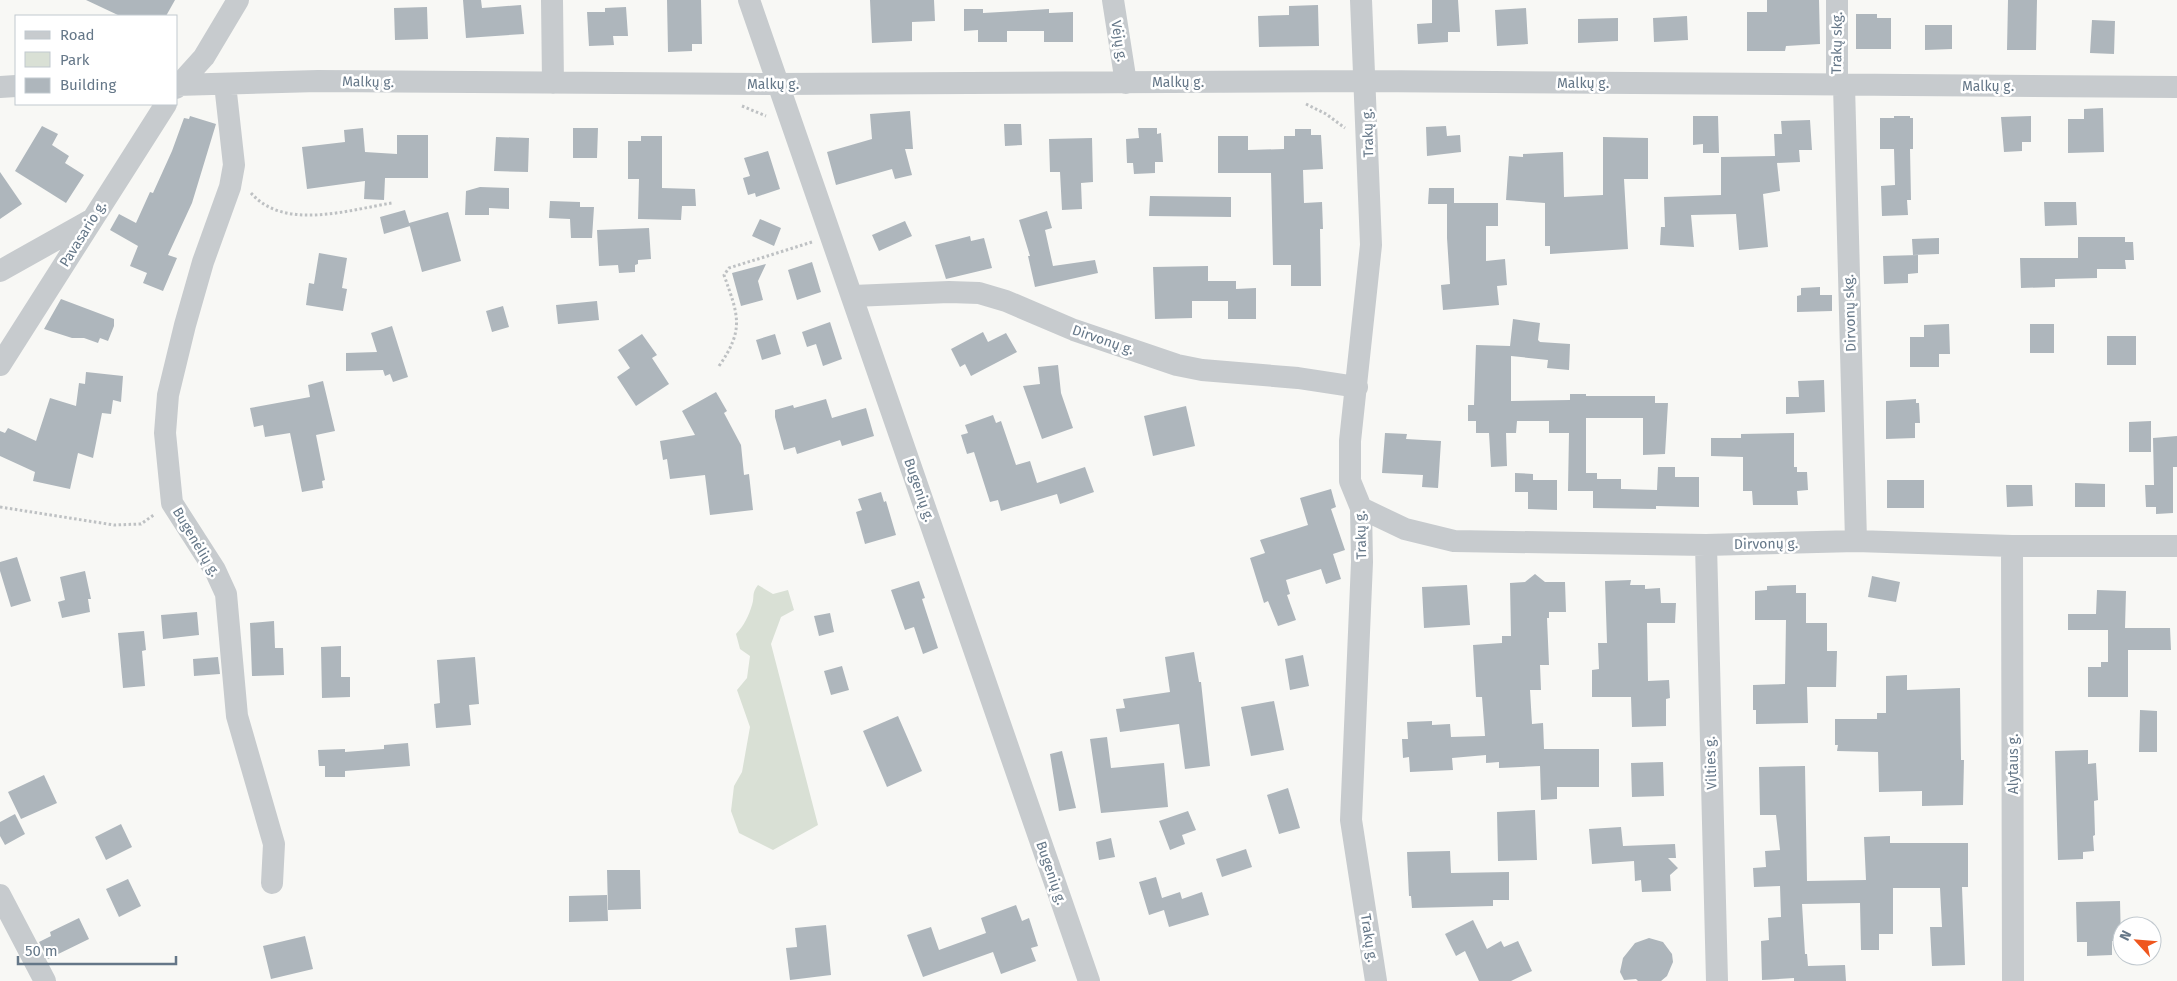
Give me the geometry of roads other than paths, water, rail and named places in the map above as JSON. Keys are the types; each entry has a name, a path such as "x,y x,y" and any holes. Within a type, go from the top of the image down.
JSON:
{"street":[{"path":"178,85 204,57 238,0"},
{"path":"552,0 553,83"},
{"name":"Bugenių g.","path":"749,0 776,84 829,236 853,296 1089,981"},
{"name":"Vėjų g.","path":"1113,0 1126,83"},
{"name":"Trakų g.","path":"1361,0 1366,82 1371,245 1350,441 1350,481 1361,508 1362,562 1351,820 1376,981"},
{"name":"Trakų skg.","path":"1838,0 1840,85"},
{"name":"Malkų g.","path":"178,86 318,81 776,84 1366,82 2177,87"},
{"name":"Bugenėlių g.","path":"225,84 234,165 230,187 202,262 168,395 165,433 172,503 215,570 226,594 237,716 274,844 272,883"},
{"name":"Dirvonų skg.","path":"1840,85 1856,541"},
{"path":"0,86 15,86"},
{"name":"Pavasario g.","path":"0,365 165,105"},
{"path":"0,271 92,219"},
{"name":"Dirvonų g.","path":"853,296 949,292 979,293 1006,301 1074,330 1177,365 1202,370 1298,378 1357,387"},
{"name":"Dirvonų g.","path":"1361,508 1406,529 1454,541 1706,545 1856,541 2012,546 2177,546"},
{"name":"Vilties g.","path":"1706,545 1717,981"},
{"name":"Alytaus g.","path":"2012,546 2013,981"},
{"path":"0,894 45,981"}]}
